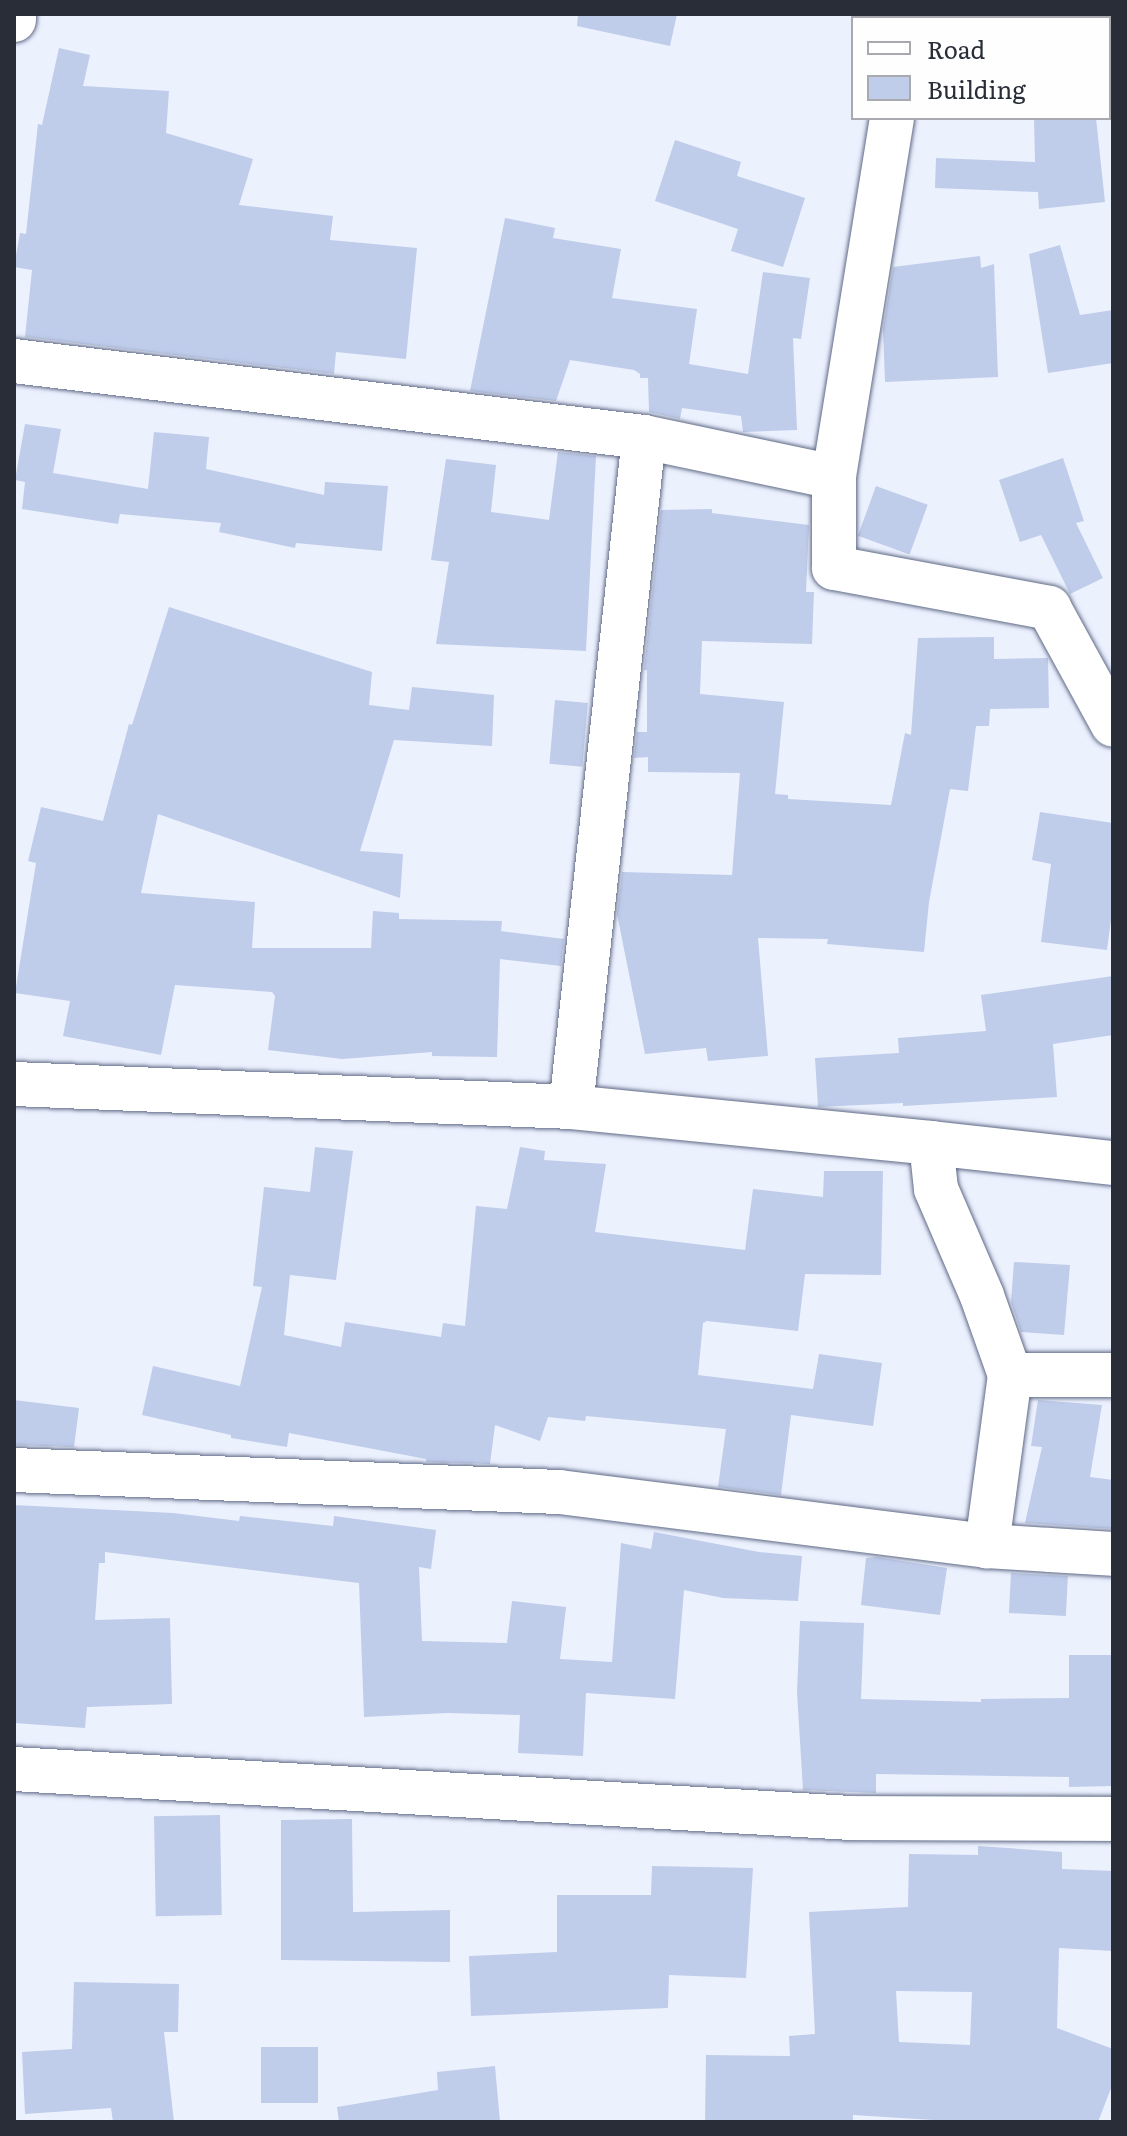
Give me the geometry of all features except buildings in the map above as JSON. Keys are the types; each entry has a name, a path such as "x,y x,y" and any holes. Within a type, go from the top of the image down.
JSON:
{"street":[{"path":"14,14 14,20"},
{"path":"892,120 834,477 834,568 1049,608 1113,725"},
{"path":"14,361 644,437 834,477"},
{"path":"571,1107 644,437"},
{"path":"14,1084 571,1107 1113,1163"},
{"path":"931,1143 936,1189 982,1296 1010,1375 987,1546"},
{"path":"1010,1375 1113,1375"},
{"path":"14,1470 559,1492 987,1546 1113,1554"},
{"path":"14,1769 850,1818 1113,1819"}]}
